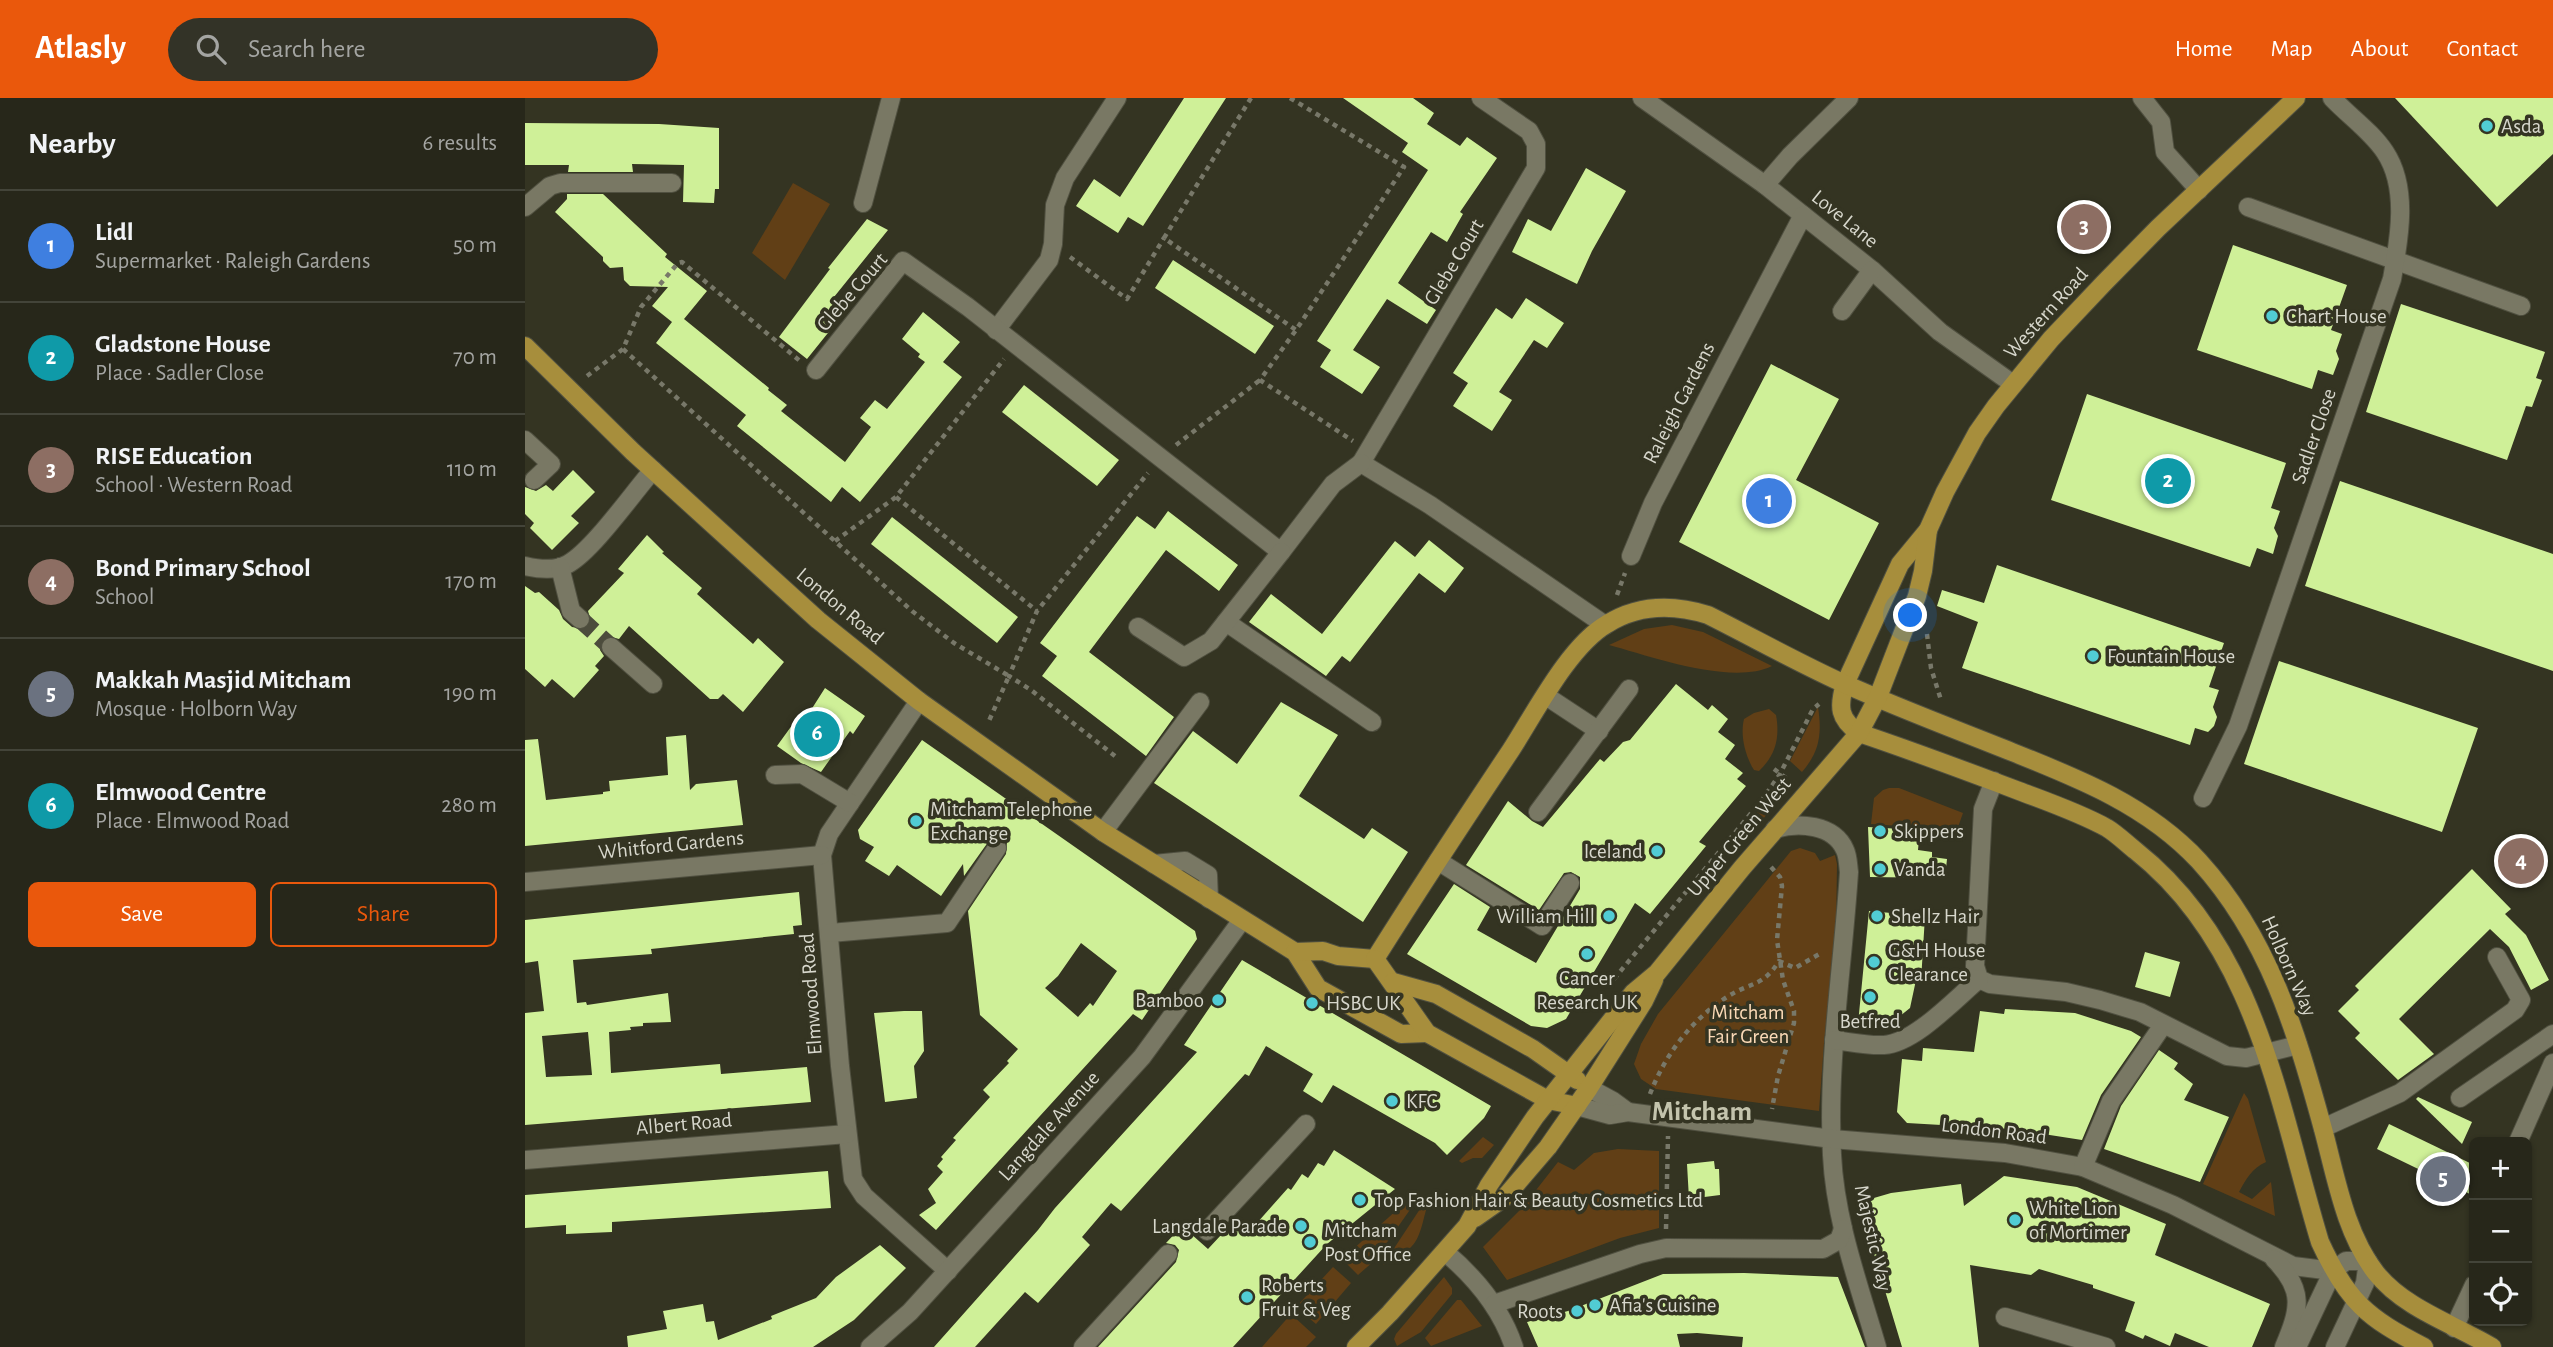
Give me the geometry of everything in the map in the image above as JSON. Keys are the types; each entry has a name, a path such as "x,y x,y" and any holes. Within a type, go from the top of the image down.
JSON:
{"main road":[{"name":"Western Road","path":"1845,684 1901,564 1928,530 1977,433 2013,384 2104,283 2158,228 2296,98"},
{"name":"London Road","path":"525,346 653,470 818,620 919,701 1103,832 1295,952 1318,988 1401,1034 1427,1033"},
{"name":"Western Road","path":"1878,697 1917,596 1928,530"},
{"path":"1375,959 1546,696 1587,639 1610,622 1650,608 1685,608 1708,615 1845,684 1841,698 1845,721 1859,733 1994,781 2108,829 2161,871 2182,894 2221,947 2244,994 2265,1054 2318,1237 2333,1271 2355,1302 2372,1317 2424,1347"},
{"name":"Holborn Way","path":"1845,684 2071,775 2125,802 2160,826 2198,860 2235,905 2272,973 2298,1045 2358,1246 2376,1273 2395,1292 2454,1328 2492,1347"},
{"name":"Upper Green West","path":"1472,1220 1489,1185 1548,1100 1633,993 1657,973 1775,829 1859,733 1878,697"},
{"name":"London Road","path":"1295,952 1323,951 1338,957 1375,959 1427,1033 1548,1100 1577,1106"},
{"name":"Upper Green West","path":"1472,1220 1505,1197 1548,1147 1644,1001 1657,973"},
{"path":"1393,982 1436,994 1532,1049 1589,1088"},
{"path":"1356,1347 1472,1220"}],"street":[{"path":"863,203 891,98"},
{"path":"996,330 1049,260 1059,191 1117,98"},
{"name":"Glebe Court","path":"1138,627 1184,657 1211,641 1333,484 1365,456 1536,168 1536,144 1528,131 1482,98"},
{"name":"Love Lane","path":"1641,98 1765,185 1872,270 1940,332 2013,384"},
{"path":"1765,185 1790,156 1849,98"},
{"path":"2142,98 2161,122 2165,152 2199,190"},
{"name":"Sadler Close","path":"2203,798 2238,726 2392,279 2400,214 2393,169 2385,152 2332,98"},
{"path":"525,207 550,186 560,183 672,183"},
{"path":"2248,207 2521,306"},
{"name":"Raleigh Gardens","path":"1631,556 1653,503 1803,215"},
{"name":"Glebe Court","path":"815,370 904,261 1015,344 1281,552"},
{"path":"1842,311 1872,270"},
{"path":"525,440 551,464 534,480"},
{"path":"1365,456 1430,505 1610,622"},
{"path":"525,566 560,567 569,564 589,546 653,470"},
{"path":"560,567 571,611 580,619"},
{"path":"1226,622 1372,722"},
{"path":"611,647 653,684"},
{"path":"1538,812 1629,689"},
{"path":"1546,696 1599,732"},
{"name":"Elmwood Road","path":"919,701 829,834 823,855 853,1180 864,1196 948,1271"},
{"path":"1103,832 1201,702"},
{"path":"775,775 802,774 850,803"},
{"path":"1994,781 1983,809 1975,966 1979,979 1990,984 2053,990 2140,1012 2227,1056 2246,1058 2298,1045"},
{"name":"Majestic Way","path":"1775,829 1791,824 1822,830 1836,838 1845,850 1849,872 1834,1040 1832,1156 1843,1229 1877,1347"},
{"path":"830,933 947,923 997,848"},
{"name":"Whitford Gardens","path":"525,882 823,855"},
{"path":"1439,861 1542,926 1570,883"},
{"name":"Langdale Avenue","path":"870,1347 910,1312 1146,1051 1242,920"},
{"path":"2323,1128 2400,1093 2515,1010 2521,1000 2497,957"},
{"path":"1834,1040 1885,1045 1900,1041 1917,1031 1979,979"},
{"path":"2083,1167 2111,1101 2163,1025"},
{"path":"2460,1098 2553,1034"},
{"path":"2520,1137 2553,1063"},
{"name":"London Road","path":"1589,1088 1635,1113"},
{"name":"London Road","path":"1577,1106 1611,1115 1635,1113 1832,1139 2005,1153 2083,1167 2173,1205 2293,1266 2333,1271"},
{"path":"1207,1231 1306,1124"},
{"name":"Albert Road","path":"525,1160 847,1134"},
{"path":"1494,1304 1640,1254 1666,1248 1823,1249 1839,1240 1843,1229"},
{"path":"1445,1252 1472,1276 1494,1304 1508,1328 1514,1347"},
{"path":"1083,1347 1168,1254"},
{"path":"2272,1257 2285,1270 2297,1292 2295,1319 2284,1347"},
{"path":"2297,1347 2333,1271 2346,1261 2368,1261 2365,1283 2335,1347"},
{"path":"2454,1328 2469,1296"},
{"path":"2005,1317 2106,1347"}],"path":[{"path":"1053,244 1127,299 1251,98"},
{"path":"989,721 1037,611 1160,458 1261,380 1404,167 1290,98"},
{"path":"1164,238 1296,330"},
{"path":"588,375 623,348 641,307 678,263 682,262 804,365 815,370"},
{"path":"835,541 896,497 1015,344"},
{"path":"623,348 912,611 954,643 1031,690 1115,756"},
{"path":"1261,380 1365,456"},
{"path":"896,497 1037,611"},
{"path":"1610,622 1631,556"},
{"path":"1927,640 1931,668 1941,698"},
{"path":"1612,984 1617,974 1762,800 1780,774 1813,709 1845,684"},
{"path":"1774,769 1780,774"},
{"path":"1767,1131 1778,1076 1794,1023 1794,1012 1779,961 1777,940 1782,886 1780,877 1771,867"},
{"path":"1779,961 1795,968 1834,946 1845,928"},
{"path":"1635,1113 1659,1071 1690,1028 1728,996 1769,978 1779,961"},
{"path":"1666,1248 1668,1118"}],"green space":[{"path":"793,183 830,204 785,280 752,253"},
{"path":"1672,625 1703,632 1772,666 1735,673 1714,671 1668,662 1609,645 1644,629"},
{"path":"1818,707 1818,741 1813,757 1802,772 1790,761"},
{"path":"1769,709 1776,715 1775,745 1765,765 1759,771 1754,770 1744,745 1744,719"},
{"path":"1781,785 1787,790 1763,819 1751,819"},
{"path":"1889,788 1899,788 1963,813 1957,830 1871,824 1874,798"},
{"name":"Mitcham Fair Green","path":"1800,848 1815,853 1820,861 1835,855 1837,864 1836,928 1819,1111 1656,1089 1641,1079 1634,1064 1641,1044 1658,1014 1791,851"},
{"path":"2244,1093 2266,1162 2253,1171 2239,1192 2252,1199 2271,1182 2275,1216 2203,1184"},
{"path":"1483,1137 1494,1145 1482,1158 1473,1158 1462,1163 1459,1161"},
{"path":"1618,1149 1659,1151 1659,1228 1620,1238 1507,1280 1483,1247 1522,1208 1558,1162 1574,1170 1594,1153"},
{"path":"1410,1203 1414,1204 1374,1261 1358,1275 1342,1259 1398,1209"},
{"path":"1422,1206 1426,1210 1417,1238 1409,1249 1383,1265"},
{"path":"1333,1267 1351,1283 1316,1324 1296,1307"},
{"path":"1444,1277 1452,1288 1452,1294 1421,1332 1397,1346 1394,1339 1396,1334"},
{"path":"1457,1300 1461,1300 1482,1326 1431,1346 1425,1338"},
{"path":"1291,1314 1316,1337 1306,1347 1262,1347"}],"building":[{"path":"1184,98 1226,98 1143,226 1128,217 1118,233 1076,206 1094,179 1120,197"},
{"path":"1343,98 1413,98 1434,113 1427,124 1460,146 1467,137 1497,158 1460,212 1463,214 1447,242 1431,232 1398,283 1436,310 1427,324 1387,299 1353,350 1380,367 1362,394 1320,367 1331,350 1317,341 1428,170 1402,152 1408,143"},
{"name":"Asda","path":"2395,98 2553,98 2553,154 2497,207"},
{"path":"525,123 659,124 719,128 719,189 715,189 714,203 683,202 684,165 632,164 633,172 568,172 569,165 525,165"},
{"path":"1586,168 1626,191 1592,251 1577,284 1512,252 1528,219 1551,231"},
{"path":"567,194 603,194 667,254 665,257 707,291 684,319 769,388 768,390 787,405 781,411 845,462 871,427 860,418 875,400 887,409 925,362 918,357 920,354 902,339 923,312 960,342 943,362 962,377 860,502 842,487 831,502 737,426 746,415 656,343 672,322 652,306 668,287 630,286 624,280 623,267 610,268 603,261 603,257 555,212 567,199"},
{"path":"867,219 888,230 834,297 848,308 807,359 779,337"},
{"name":"Chart House","path":"2233,245 2347,285 2331,330 2342,334 2336,351 2339,359 2333,375 2318,370 2312,389 2197,350"},
{"path":"1173,260 1274,326 1255,354 1155,288"},
{"path":"1526,298 1564,323 1547,348 1534,340 1499,392 1512,400 1492,431 1453,406 1468,383 1453,373 1496,308 1512,319"},
{"path":"2401,304 2545,352 2536,378 2542,380 2532,407 2526,406 2507,460 2366,412"},
{"path":"1771,364 1839,399 1796,480 1879,523 1829,620 1679,542"},
{"path":"1024,385 1119,460 1097,486 1002,412"},
{"path":"2087,394 2286,463 2271,508 2280,511 2274,528 2278,536 2273,554 2257,548 2250,567 2051,500"},
{"path":"573,470 595,492 571,516 579,523 552,550 530,528 534,523 525,514 525,487 536,491 546,485 553,491"},
{"path":"2340,481 2553,554 2553,671 2305,586"},
{"path":"1168,511 1238,565 1219,591 1166,550 1089,652 1174,717 1146,756 1042,676 1057,656 1040,643 1137,516 1155,529"},
{"path":"892,517 1018,617 997,643 871,544"},
{"path":"647,535 664,552 662,553 702,588 697,594 753,644 758,638 784,662 743,712 723,694 718,699 710,699 629,626 619,639 608,636 602,640 600,650 604,656 595,666 599,670 574,698 552,679 545,687 525,669 525,586 535,593 539,592 559,610 563,619 572,627 584,629 591,621 588,611 624,573 618,569"},
{"path":"1429,540 1464,568 1445,593 1419,573 1350,662 1342,656 1326,676 1249,622 1271,594 1322,634 1395,541 1415,557"},
{"name":"Fountain House","path":"1997,565 2224,643 2209,687 2219,690 2213,707 2217,717 2214,726 2208,732 2195,728 2190,745 1962,668 1978,622 1937,606 1942,590 1984,603"},
{"path":"2279,661 2478,728 2442,832 2244,764"},
{"path":"1676,684 1708,710 1712,705 1728,719 1718,732 1735,745 1725,759 1743,773 1737,779 1746,786 1699,842 1706,846 1650,914 1635,903 1566,1019 1547,1028 1531,1026 1407,954 1454,884 1490,907 1477,930 1536,963 1580,889 1580,877 1571,872 1564,873 1539,910 1466,865 1508,801 1543,827 1600,759 1604,762 1623,742 1630,740"},
{"path":"825,688 865,716 853,734 850,731 821,772 801,763 777,746 798,717 804,721"},
{"path":"1281,702 1338,735 1299,796 1364,839 1372,828 1408,852 1363,922 1154,783 1193,731 1237,764"},
{"path":"686,735 690,790 696,784 737,780 743,825 525,846 525,740 538,739 546,800 603,794 610,791 609,781 668,775 666,737"},
{"path":"922,740 1195,931 1197,939 1142,1020 1133,1014 936,1230 919,1215 936,1203 928,1189 943,1172 937,1166 943,1159 941,1157 956,1140 953,1138 990,1097 983,1090 1009,1063 1007,1061 1018,1049 980,1015 968,911 1006,854 1007,842 998,837 991,838 964,876 963,864 941,896 897,865 889,876 865,861 874,847 860,839 858,830","holes":["1081,943 1117,971 1093,1006 1090,1003 1078,1017 1045,988 1058,976"]},
{"path":"1868,827 1901,829 1900,838 1919,839 1918,850 1932,852 1932,857 1947,859 1945,878 1870,877"},
{"path":"2472,869 2511,909 2505,914 2526,935 2549,980 2531,990 2509,947 2490,929 2399,1019 2434,1054 2398,1080 2355,1038 2360,1033 2338,1011 2359,990 2355,986"},
{"path":"799,892 802,925 793,926 794,934 651,949 652,954 573,960 577,1003 586,1002 587,1005 668,993 671,1022 643,1023 643,1026 630,1027 631,1030 609,1032 611,1073 720,1064 721,1074 807,1067 811,1102 525,1125 525,1013 544,1011 538,961 525,963 525,920","holes":["588,1032 592,1075 546,1077 542,1036"]},
{"path":"1869,911 1925,916 1921,981 1916,980 1910,1008 1885,1028 1858,1024"},
{"path":"2145,952 2180,962 2170,997 2135,987"},
{"path":"1242,960 1491,1106 1484,1118 1447,1155 1435,1143 1333,1085 1322,1103 1303,1091 1313,1074 1266,1046 1249,1076 1245,1074 1121,1211 1111,1203 1082,1237 1090,1245 1038,1303 1025,1292 975,1347 934,1347 1055,1208 1197,1052 1184,1045"},
{"path":"2005,1009 2075,1013 2131,1031 2141,1037 2101,1095 2082,1140 2010,1129 1907,1123 1897,1112 1902,1059 1922,1061 1923,1048 1974,1052 1980,1011 2004,1014"},
{"path":"922,1011 924,1051 914,1066 917,1098 885,1102 874,1013"},
{"path":"2159,1050 2178,1063 2174,1069 2193,1084 2184,1100 2229,1117 2200,1182 2104,1149 2121,1106"},
{"path":"2418,1097 2472,1122 2462,1144 2416,1099"},
{"path":"2389,1124 2469,1163 2469,1194 2377,1149"},
{"path":"1334,1150 1395,1189 1327,1244 1233,1347 1098,1347 1176,1262 1179,1250 1175,1245 1166,1243 1182,1226 1208,1249 1235,1220 1249,1232 1288,1188 1291,1190 1302,1174 1308,1178 1318,1163 1324,1166"},
{"path":"1714,1161 1715,1169 1719,1169 1720,1195 1689,1199 1687,1164"},
{"path":"828,1171 831,1208 612,1222 612,1232 566,1234 566,1225 525,1228 525,1195"},
{"path":"2004,1176 2077,1187 2166,1224 2155,1255 2270,1304 2252,1347 2209,1347 2175,1333 2170,1346 2145,1335 2143,1339 2125,1331 2135,1302 2093,1288 2093,1285 2039,1269 2031,1275 1970,1265 1979,1347 1902,1347 1861,1211 1867,1200 1891,1193 1961,1184 1964,1206"},
{"path":"880,1245 906,1268 854,1320 813,1347 628,1347 627,1336 667,1329 663,1311 703,1304 706,1322 714,1321 718,1340 772,1319 771,1316 816,1298 836,1277"},
{"path":"1744,1273 1838,1277 1865,1347 1742,1347 1743,1337 1697,1333 1677,1334 1680,1347 1538,1347 1527,1322 1568,1311 1663,1274"}],"tunnel":[{"path":"580,619 611,647"}],"place":[{"name":"Asda","path":"2487,126"},
{"name":"RISE Education","path":"2084,227"},
{"name":"Chart House","path":"2272,316"},
{"name":"Gladstone House","path":"2168,481"},
{"name":"Lidl","path":"1769,501"},
{"name":"Fountain House","path":"2093,656"},
{"name":"Elmwood Centre","path":"817,734"},
{"name":"Mitcham Telephone Exchange","path":"916,821"},
{"name":"Skippers","path":"1880,831"},
{"name":"Iceland","path":"1657,851"},
{"name":"Bond Primary School","path":"2521,861"},
{"name":"Vanda","path":"1880,869"},
{"name":"William Hill","path":"1609,916"},
{"name":"Shellz Hair","path":"1877,916"},
{"name":"Cancer Research UK","path":"1587,954"},
{"name":"G&H House Clearance","path":"1874,962"},
{"name":"Betfred","path":"1870,997"},
{"name":"Bamboo","path":"1218,1000"},
{"name":"HSBC UK","path":"1312,1003"},
{"name":"KFC","path":"1392,1101"},
{"name":"Makkah Masjid Mitcham","path":"2443,1179"},
{"name":"Top Fashion Hair & Beauty Cosmetics Ltd","path":"1360,1200"},
{"name":"White Lion of Mortimer","path":"2015,1220"},
{"name":"Langdale Parade","path":"1301,1226"},
{"name":"Mitcham Post Office","path":"1310,1242"},
{"name":"Roberts Fruit & Veg","path":"1247,1297"},
{"name":"Afia's Cuisine","path":"1595,1305"},
{"name":"Roots","path":"1577,1311"}],"district":[{"name":"Mitcham","path":"1702,1112"}]}
